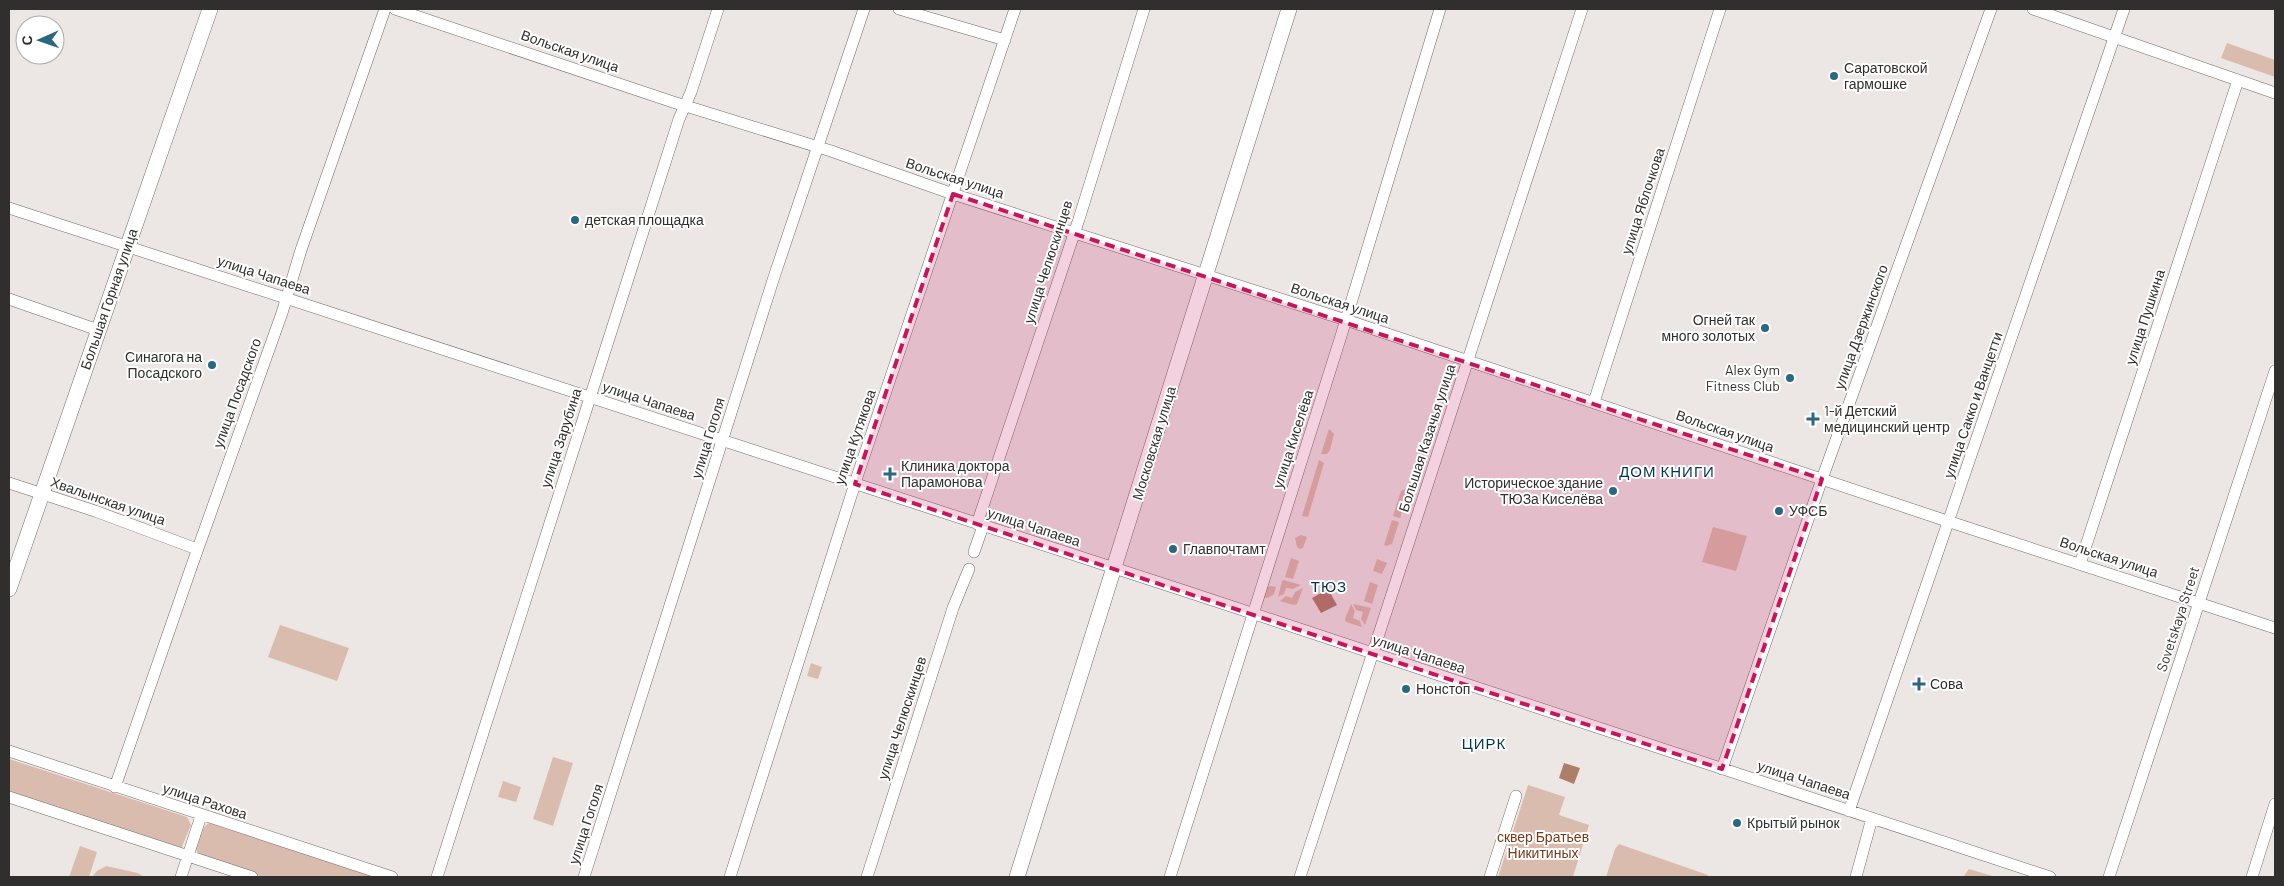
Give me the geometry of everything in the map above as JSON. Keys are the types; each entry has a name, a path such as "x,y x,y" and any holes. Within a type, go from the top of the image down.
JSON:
{"main road":[{"name":"Большая Горная улица","path":"9,589 210,9"},
{"name":"Московская улица","path":"1017,877 1289,9"}],"street":[{"name":"улица Посадского","path":"115,787 385,9"},
{"name":"Вольская улица","path":"395,9 953,194 1346,320 1950,522 2275,628"},
{"name":"улица Зарубина","path":"437,877 589,398 718,9"},
{"name":"улица Гоголя","path":"584,877 774,277 864,9"},
{"path":"899,9 1004,40"},
{"name":"улица Кутякова","path":"730,877 855,484 1015,9"},
{"name":"улица Челюскинцев","path":"974,552 980,525 1144,9"},
{"name":"улица Киселёва","path":"1170,877 1346,320 1440,9"},
{"name":"Большая Казачья улица","path":"1300,877 1582,9"},
{"name":"улица Яблочкова","path":"1594,402 1720,9"},
{"name":"улица Дзержинского","path":"1722,769 1822,479 1991,9"},
{"path":"2033,9 2275,94"},
{"name":"улица Сакко и Ванцетти","path":"1849,811 1950,522 2124,9"},
{"name":"улица Пушкина","path":"2080,564 2238,80"},
{"name":"улица Чапаева","path":"9,208 1115,568 1373,655 2050,877"},
{"path":"9,299 98,330"},
{"name":"Sovetskaya Street","path":"2109,877 2275,371"},
{"name":"Хвалынская улица","path":"9,483 197,549"},
{"name":"улица Челюскинцев","path":"867,877 953,608 969,569"},
{"name":"улица Рахова","path":"9,751 200,816 392,877"},
{"path":"9,796 252,877"},
{"path":"1490,877 1516,796"},
{"path":"2252,877 2275,804"},
{"path":"181,877 200,816"},
{"path":"1856,877 1872,818"}],"highlighted area":[{"path":"953,194 1822,479 1722,769 855,484"}],"green space":[{"path":"2227,43 2275,60 2275,77 2221,58"},
{"path":"1329,429 1334,434 1330,450 1327,454 1321,454"},
{"path":"1319,460 1324,463 1308,517 1302,516"},
{"path":"1409,488 1400,518 1393,516 1401,491"},
{"path":"1392,520 1399,522 1392,544 1387,546 1384,545"},
{"path":"1713,527 1747,536 1736,571 1702,562"},
{"path":"1301,535 1307,537 1303,548 1300,549 1297,547 1295,538"},
{"path":"1291,558 1299,561 1293,579 1285,577"},
{"path":"1377,559 1387,563 1382,574 1373,571"},
{"path":"1282,581 1301,585 1293,589 1286,588 1284,594 1278,597"},
{"path":"1370,582 1378,585 1372,604 1364,601"},
{"path":"1267,587 1276,587 1274,594 1268,598 1264,597"},
{"path":"1303,588 1297,604 1294,605 1280,601 1286,596 1292,598 1295,592"},
{"path":"1351,604 1355,611 1353,618 1360,621 1362,627 1346,622 1345,619"},
{"path":"1353,604 1371,608 1365,625 1361,619 1363,612 1356,610"},
{"path":"280,625 349,648 337,681 268,657"},
{"path":"811,663 822,667 818,679 807,676"},
{"path":"553,757 573,763 553,826 533,819"},
{"path":"9,759 187,817 191,825 181,849 9,793"},
{"path":"503,781 521,787 516,802 498,797"},
{"name":"сквер Братьев Никитиных","path":"1528,785 1565,797 1559,815 1589,825 1573,877 1498,877"},
{"path":"209,823 375,877 263,877 199,856 196,850 199,839 202,831"},
{"path":"1619,844 1708,875 1707,877 1606,877 1615,849"},
{"path":"80,846 97,852 89,877 69,877"},
{"path":"106,866 138,873 144,877 92,877 97,871"},
{"path":"1969,869 1996,877 1963,877"}],"shaded area":[{"path":"1328,589 1337,605 1321,613 1312,598"},
{"path":"1564,763 1580,768 1574,784 1559,778"}],"place":[{"name":"Саратовской гармошке","path":"1834,76"},
{"name":"детская площадка","path":"575,220"},
{"name":"Огней так много золотых","path":"1765,328"},
{"name":"Синагога на Посадского","path":"212,365"},
{"name":"Alex Gym Fitness Club","path":"1790,378"},
{"name":"1-й Детский медицинский центр","path":"1813,419"},
{"name":"Клиника доктора Парамонова","path":"890,474"},
{"name":"Историческое здание ТЮЗа Киселёва","path":"1613,491"},
{"name":"УФСБ","path":"1779,511"},
{"name":"Главпочтамт","path":"1173,549"},
{"name":"Сова","path":"1919,684"},
{"name":"Нонстоп","path":"1406,689"},
{"name":"Крытый рынок","path":"1737,823"}],"district":[{"name":"ДОМ КНИГИ","path":"1667,472"},
{"name":"ТЮЗ","path":"1329,587"},
{"name":"ЦИРК","path":"1484,744"}]}
